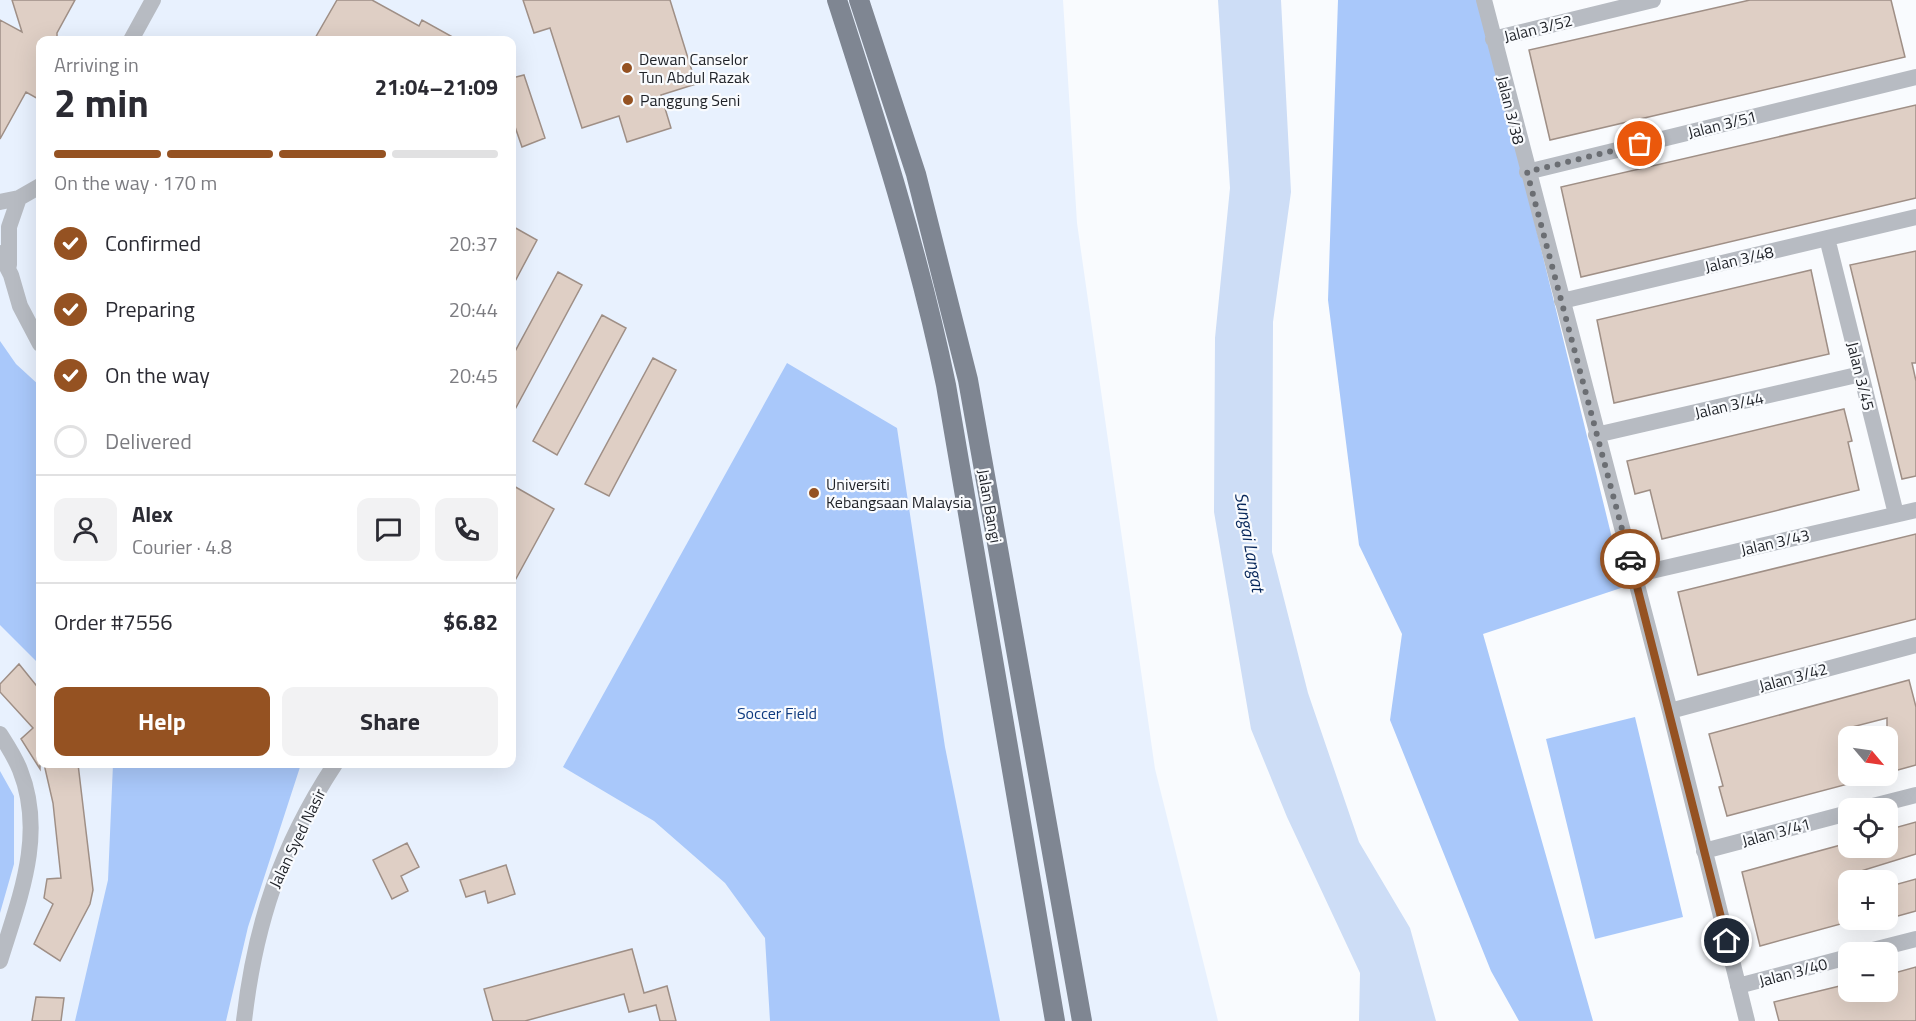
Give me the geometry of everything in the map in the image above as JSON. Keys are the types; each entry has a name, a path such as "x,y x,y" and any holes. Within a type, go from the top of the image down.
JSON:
{"main road":[{"name":"Jalan Bangi","path":"837,0 894,179 929,301 948,396 1056,1021"},
{"name":"Jalan Bangi","path":"860,0 916,174 968,380 1082,1021"}],"street":[{"path":"133,36 153,0"},
{"name":"Jalan 3/38","path":"1484,0 1527,172 1670,711 1747,1021"},
{"name":"Jalan 3/52","path":"1493,39 1653,0"},
{"name":"Jalan 3/51","path":"1527,172 1916,77"},
{"path":"0,202 19,198 36,188"},
{"path":"19,198 10,220 7,240 11,275 20,306 36,336"},
{"name":"Jalan 3/48","path":"1562,301 1916,217"},
{"name":"Jalan 3/45","path":"1827,238 1896,514"},
{"path":"0,253 11,275"},
{"name":"Jalan 3/44","path":"1596,435 1861,374"},
{"name":"Jalan 3/43","path":"1634,575 1916,510"},
{"name":"Jalan 3/42","path":"1670,711 1916,645"},
{"path":"0,734 20,769 31,812 29,866 0,961"},
{"name":"Jalan Syed Nasir","path":"244,1021 251,965 270,894 306,813 333,768"},
{"path":"1898,800 1916,795"},
{"name":"Jalan 3/41","path":"1704,851 1838,816"},
{"path":"1898,944 1916,939"},
{"name":"Jalan 3/40","path":"1738,986 1838,960"}],"shaded area":[{"name":"Universiti Kebangsaan Malaysia","path":"0,0 1063,0 1077,223 1155,769 1218,1021 0,1021"}],"green space":[{"path":"1338,0 1480,0 1624,587 1483,634 1593,1021 1519,1021 1491,971 1390,720 1402,634 1359,545 1328,300"},
{"path":"0,341 16,364 36,382 36,661 0,625"},
{"name":"Soccer Field","path":"787,363 897,428 945,747 1000,1021 770,1021 765,938 725,883 654,821 563,767"},
{"path":"1635,717 1683,917 1595,939 1546,739"},
{"path":"113,768 300,768 248,927 226,1021 75,1021 108,880"},
{"path":"0,771 14,796 14,864 0,913"}],"water":[{"name":"Sungai Langat","path":"1218,0 1281,0 1291,192 1273,322 1272,552 1308,693 1359,842 1410,928 1436,1021 1359,1021 1360,973 1287,817 1251,729 1214,512 1215,338 1230,188"}],"building":[{"path":"12,0 75,0 57,36 36,36 36,98 26,92 0,139 0,20 22,32"},
{"path":"337,0 372,0 419,26 422,20 451,36 316,36"},
{"name":"Dewan Canselor Tun Abdul Razak","path":"523,0 670,0 696,84 661,95 671,128 627,142 619,116 582,128 550,28 534,33"},
{"path":"1750,0 1891,0 1905,57 1550,140 1529,50"},
{"path":"524,75 545,138 522,147 516,130 516,77"},
{"path":"1916,105 1916,198 1581,277 1561,187"},
{"path":"516,228 537,240 516,279"},
{"path":"1916,251 1916,363 1912,363 1916,381 1916,476 1902,479 1850,265"},
{"path":"1811,270 1829,354 1614,403 1597,320"},
{"path":"558,272 582,285 516,408 516,350"},
{"path":"602,315 626,328 557,455 533,441"},
{"path":"653,358 676,370 609,496 585,484"},
{"path":"1844,409 1852,441 1848,442 1859,490 1662,539 1650,490 1635,494 1627,461"},
{"path":"516,487 554,509 516,579"},
{"path":"1916,534 1916,619 1698,675 1678,592"},
{"path":"19,664 36,685 36,763 21,739 33,728 0,692 0,684"},
{"path":"1909,680 1916,707 1916,765 1898,770 1898,726 1887,726 1887,718 1856,726 1838,726 1838,786 1840,786 1727,816 1719,787 1723,786 1709,734"},
{"path":"45,768 78,768 93,890 90,904 60,961 34,944 53,904 44,898 47,879 61,878 53,803"},
{"path":"1916,822 1916,854 1864,870 1838,870 1838,925 1760,946 1742,872 1838,846 1838,858 1898,858 1898,827"},
{"path":"407,843 419,867 401,876 408,891 392,899 373,860"},
{"path":"506,865 515,894 488,903 485,891 466,897 460,880"},
{"path":"1916,879 1916,911 1898,916 1898,884"},
{"path":"632,949 644,993 667,986 676,1021 660,1021 656,1005 629,1012 624,994 525,1021 493,1021 484,989"},
{"path":"1916,967 1916,1021 1779,1021 1774,1002 1838,986 1838,1002 1898,1002 1898,972"},
{"path":"36,997 64,998 61,1021 32,1021"}],"way so far":[{"path":"1630,559 1527,172 1640,144"}],"place":[{"name":"Dewan Canselor Tun Abdul Razak","path":"627,68"},
{"name":"Panggung Seni","path":"628,100"},
{"name":"Universiti Kebangsaan Malaysia","path":"814,493"}],"route":[{"path":"1630,559 1727,941"}]}
